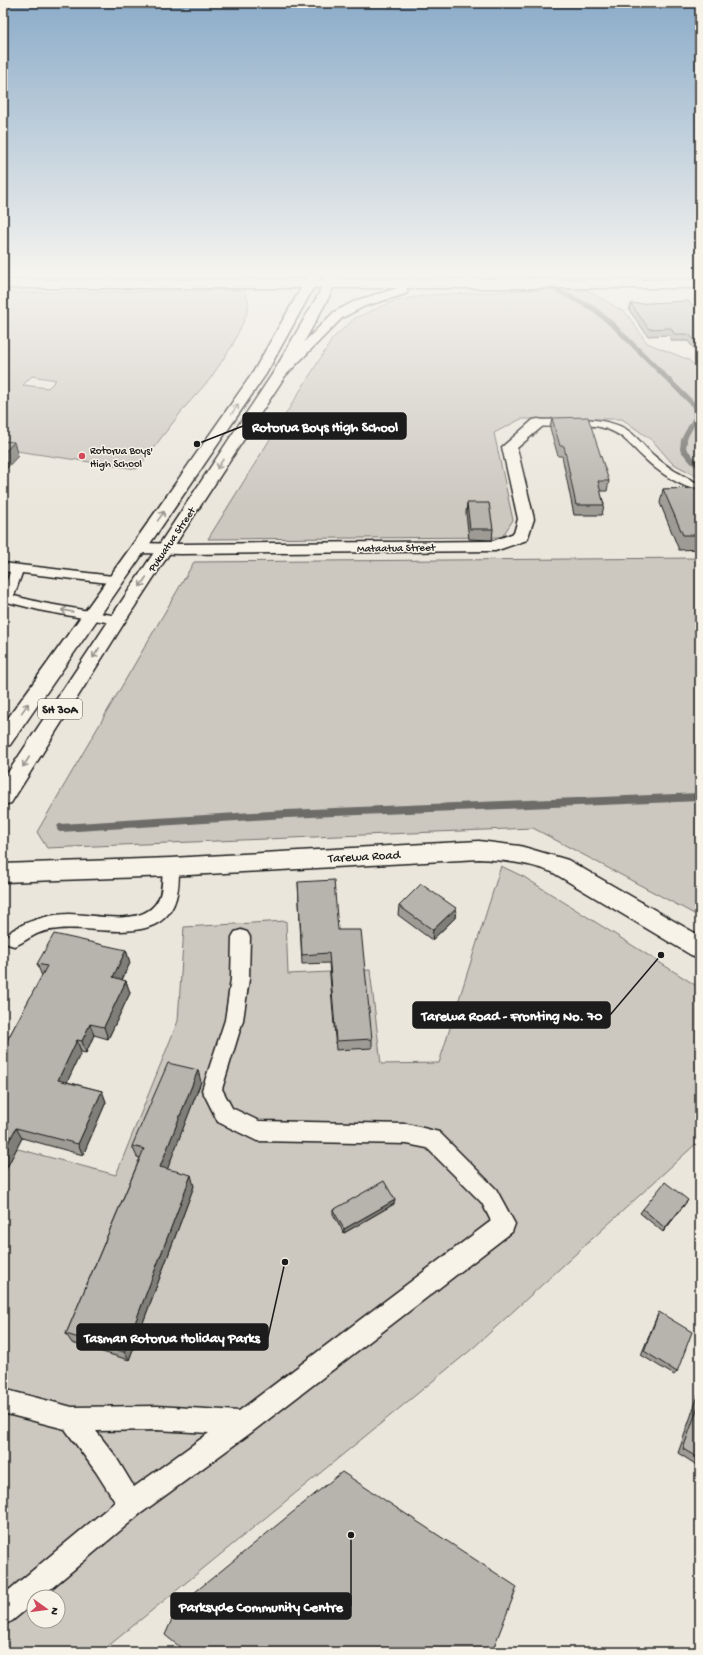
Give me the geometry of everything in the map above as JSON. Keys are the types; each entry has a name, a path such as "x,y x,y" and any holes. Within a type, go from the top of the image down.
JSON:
{"main road":[{"name":"Pukuatua Street","path":"3,740 117,580 259,374 271,353"},
{"name":"Pukuatua Street","path":"3,797 117,620 280,373 291,353"},
{"path":"280,373 299,353"},
{"name":"Mataatua Street","path":"139,548 495,546 521,536 526,519 509,447 538,423"},
{"name":"Tarewa Road","path":"3,873 171,867 471,850 518,853 539,858 560,866 700,948"}],"lane":[{"path":"538,423 595,423 615,428 629,436 659,466 681,480 700,488"},
{"path":"3,567 117,580"},
{"path":"18,568 7,598 43,607 117,620"},
{"path":"14,939 24,931 45,924 69,921 120,924 135,923 145,920 155,915 166,902 170,887 171,867"},
{"path":"3,1612 131,1505 244,1423 504,1224 489,1196 432,1139 407,1134 257,1131 225,1115 212,1090 234,1020 240,979 241,937"},
{"path":"3,1401 72,1419 157,1418 244,1423"},
{"path":"72,1419 104,1463 131,1505"}],"shaded area":[{"path":"3,353 227,353 210,379 185,407 137,469 3,449","holes":["32,376 56,380 48,388 23,385"]},
{"path":"324,353 672,353 689,360 700,371 700,478 672,463 653,441 622,419 521,419 494,433 513,520 502,537 208,539"},
{"path":"700,558 700,917 533,828 47,848 37,832 194,562"},
{"path":"501,866 524,877 700,988 700,1140 472,1349 101,1652 3,1652 3,1145 116,1175 178,1021 184,927 286,921 288,974 370,970 381,1064 439,1063"}],"building":[{"path":"588,417 609,481 598,481 604,505 576,505 564,446 560,446 552,418"},
{"path":"3,441 14,442 3,454"},
{"path":"700,488 700,535 683,535 663,489"},
{"path":"467,503 489,503 493,529 470,529"},
{"path":"334,880 338,930 361,930 372,1039 336,1041 329,953 302,955 298,882"},
{"path":"421,884 456,908 433,930 399,906"},
{"path":"54,934 126,950 113,977 126,981 104,1027 90,1024 82,1041 77,1040 58,1080 102,1091 78,1144 16,1128 3,1152 3,1048 47,966 37,964"},
{"path":"168,1063 198,1070 160,1167 191,1175 124,1352 66,1334 144,1149 132,1146"},
{"path":"384,1181 395,1200 344,1229 333,1210"},
{"path":"665,1182 688,1200 665,1228 643,1209"},
{"path":"659,1312 692,1332 677,1372 644,1351"},
{"path":"700,1401 700,1459 683,1449"},
{"path":"342,1472 517,1587 492,1652 186,1652 165,1635 178,1606"}],"waterway":[{"path":"642,353 694,405 696,417 684,441"},
{"path":"684,440 683,449 694,462 700,465"},
{"path":"61,828 287,814 700,797"}],"place":[{"name":"Rotorua Boys High School","path":"197,444"},
{"name":"Rotorua Boys' High School","path":"82,456"},
{"name":"Tarewa Road - Fronting No. 70","path":"661,955"},
{"name":"Tasman Rotorua Holiday Parks","path":"285,1262"},
{"name":"Parksyde Community Centre","path":"351,1535"}]}
